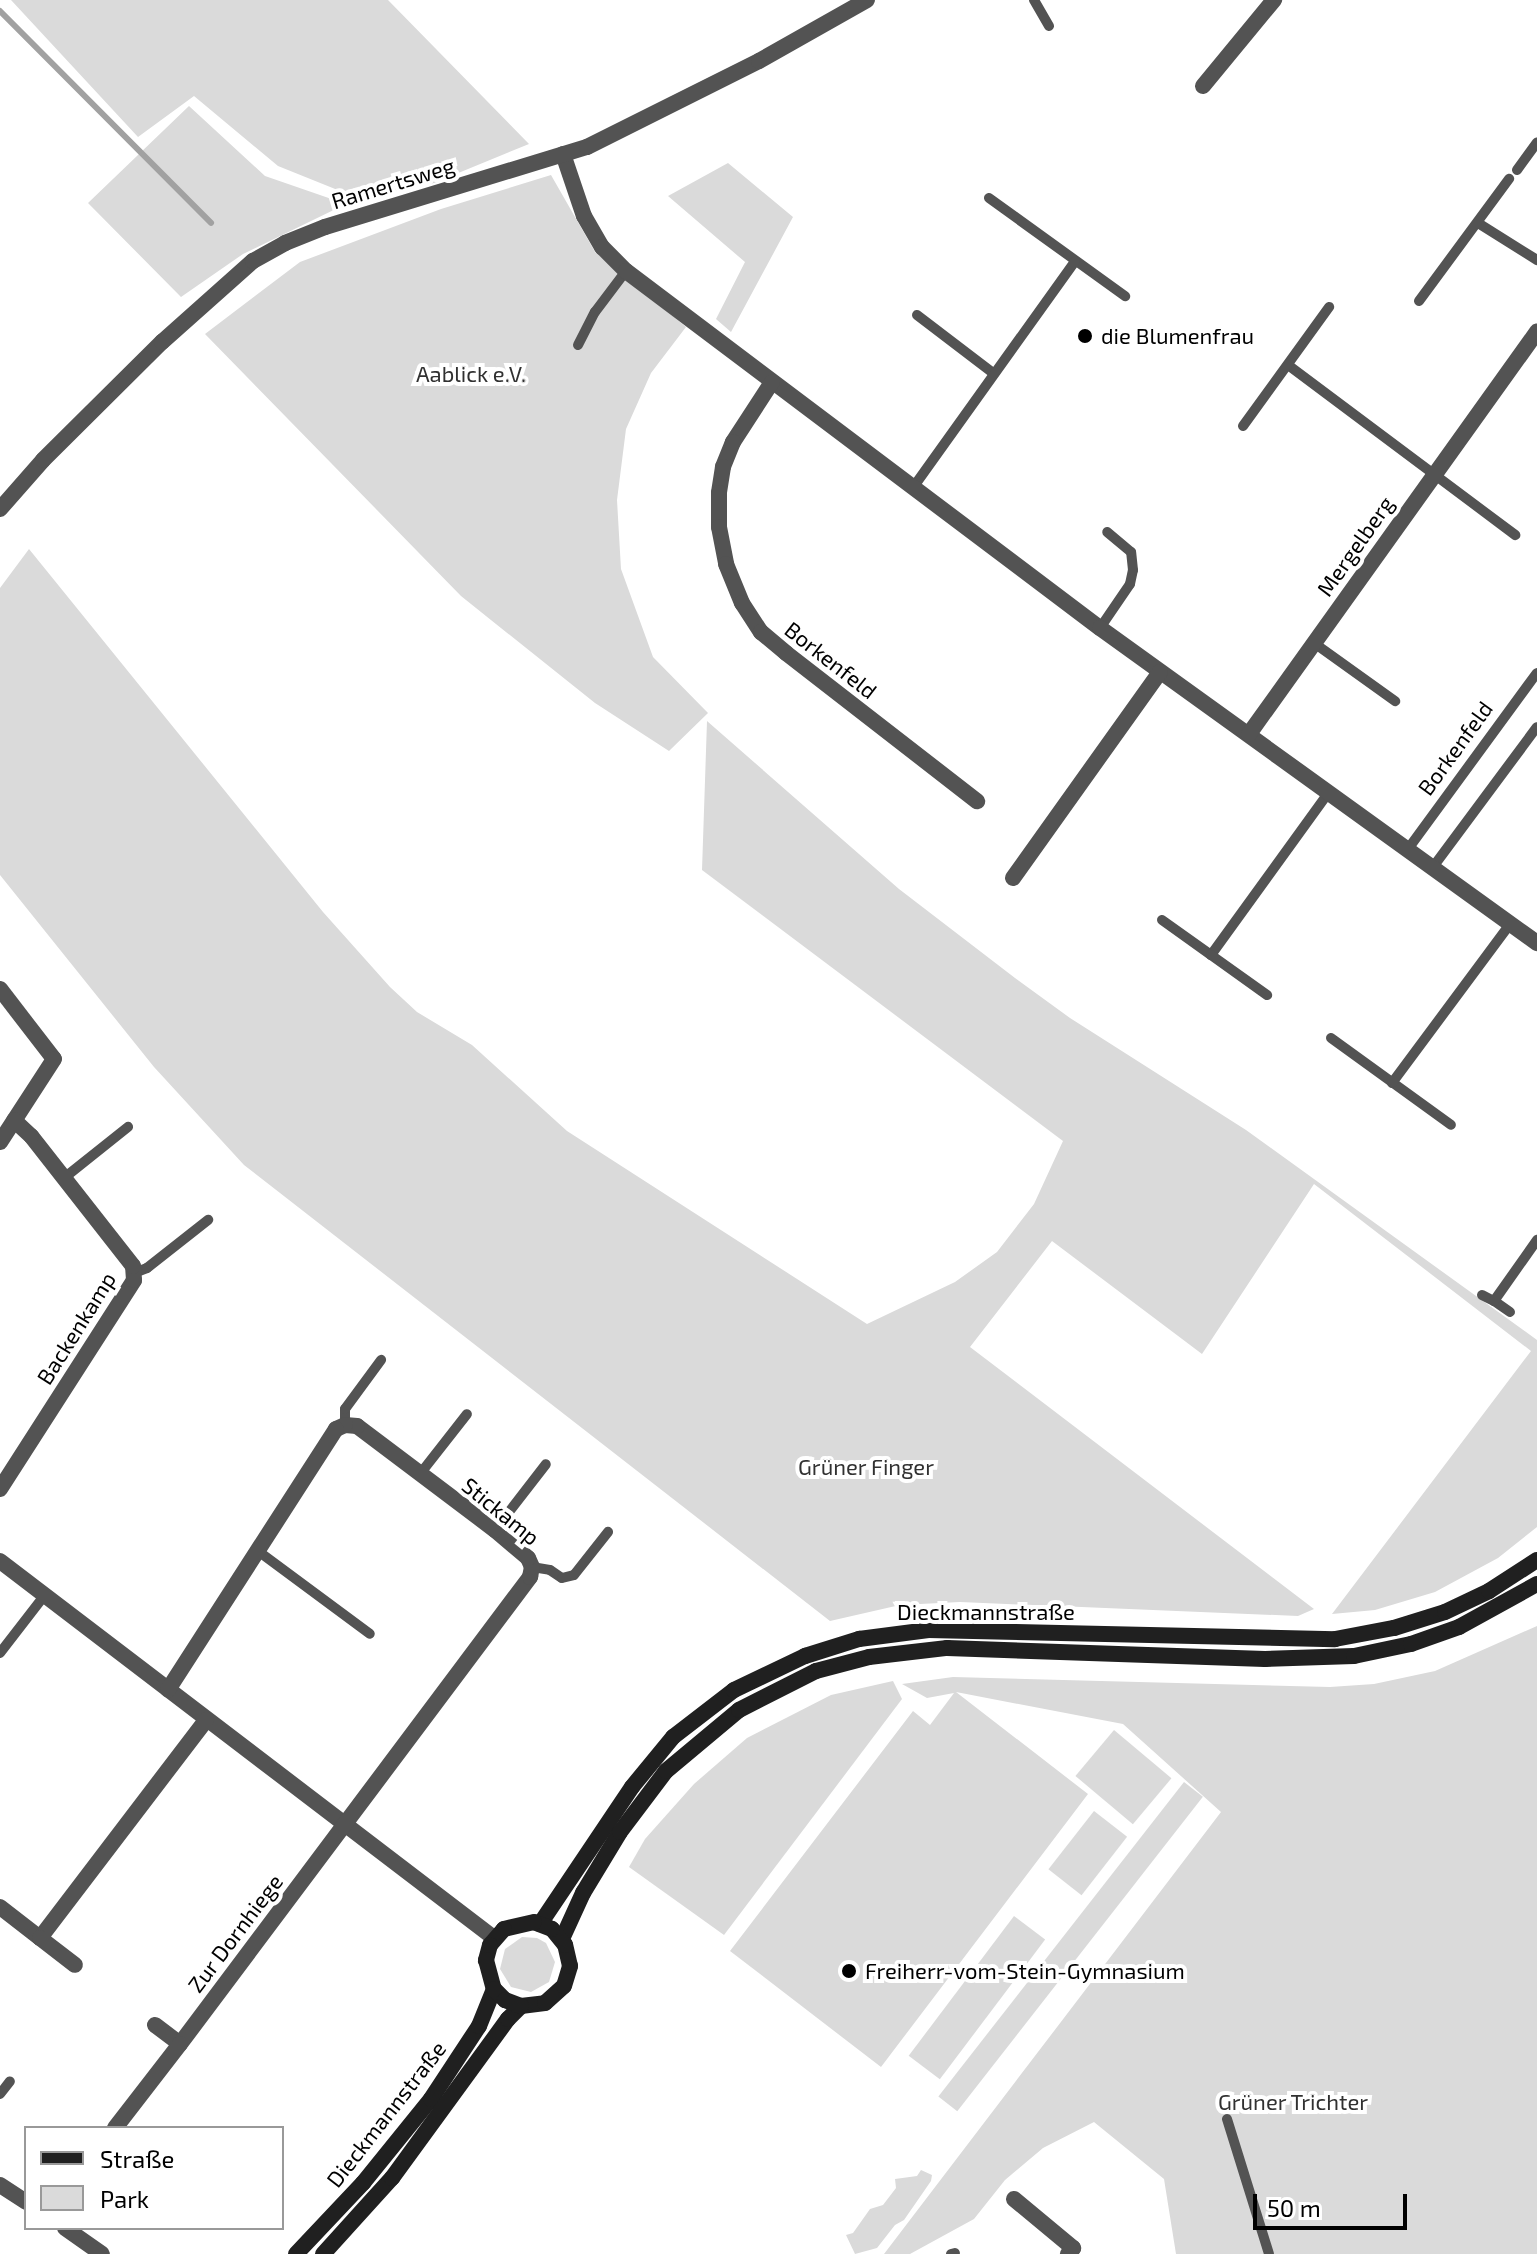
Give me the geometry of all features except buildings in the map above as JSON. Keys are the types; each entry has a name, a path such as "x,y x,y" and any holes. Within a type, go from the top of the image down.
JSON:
{"street":[{"name":"Ramertsweg","path":"0,509 43,460 162,342 253,261 285,243 325,227 563,154 675,105 867,0"},
{"path":"1203,86 1274,0"},
{"path":"563,154 584,216 602,247 626,271 1100,628 1537,943"},
{"name":"Mergelberg","path":"1249,734 1537,331"},
{"name":"Borkenfeld","path":"772,382 733,442 723,467 719,493 719,527 726,564 742,603 761,632 977,801"},
{"path":"1013,878 1160,672"},
{"path":"0,989 54,1059 0,1142"},
{"name":"Backenkamp","path":"0,1489 134,1280 133,1266 14,1120"},
{"path":"168,1690 336,1429 345,1425"},
{"name":"Stickamp","path":"345,1425 357,1426 495,1530 528,1558 532,1567 530,1577 345,1824"},
{"name":"Dieckmannstraße","path":"540,1924 632,1787 673,1737 734,1690 805,1656 859,1639 928,1630 1283,1641 1335,1639 1394,1628 1445,1612 1501,1584 1537,1560"},
{"path":"0,1561 494,1938"},
{"name":"Dieckmannstraße","path":"562,1939 583,1893 612,1845 666,1771 739,1710 816,1671 869,1657 947,1648 1282,1659 1354,1656 1428,1639 1459,1627 1537,1584"},
{"path":"40,1938 206,1720"},
{"name":"Zur Dornhiege","path":"117,2126 345,1824"},
{"path":"0,1907 75,1965"},
{"path":"515,1924 540,1924 562,1939 570,1959 564,1986 545,2003 521,2006 505,2000 494,1989 486,1960 494,1938 515,1924"},
{"name":"Dieckmannstraße","path":"296,2254 363,2183 431,2099 473,2037 494,1989"},
{"name":"Dieckmannstraße","path":"323,2254 392,2178 521,2006"},
{"path":"155,2025 180,2044"},
{"path":"0,2185 24,2201"},
{"path":"1014,2199 1073,2248 1068,2254"},
{"path":"68,2230 102,2254"}],"lane":[{"path":"1034,0 1049,26"},
{"path":"1517,170 1537,142"},
{"path":"1419,301 1509,179"},
{"path":"989,198 1125,296"},
{"path":"1478,223 1537,260"},
{"path":"912,489 1075,261"},
{"path":"578,345 595,312 626,271"},
{"path":"1243,426 1329,307"},
{"path":"917,315 993,373"},
{"path":"1288,365 1515,535"},
{"path":"1100,628 1130,584 1133,570 1131,552 1107,532"},
{"path":"1314,643 1395,701"},
{"name":"Borkenfeld","path":"1408,849 1537,673"},
{"path":"1433,867 1537,727"},
{"path":"1211,955 1329,792"},
{"path":"1162,920 1267,995"},
{"path":"1392,1083 1510,924"},
{"path":"1331,1038 1451,1125"},
{"path":"64,1178 128,1127"},
{"path":"134,1273 147,1268 208,1220"},
{"path":"1494,1301 1537,1240"},
{"path":"1482,1295 1510,1312"},
{"path":"345,1425 345,1409 381,1360"},
{"path":"420,1474 467,1414"},
{"path":"495,1530 546,1464"},
{"path":"532,1567 550,1570 562,1578 574,1575 608,1532"},
{"path":"258,1551 370,1634"},
{"path":"0,1653 44,1596"},
{"path":"0,2094 10,2081"},
{"path":"1227,2119 1269,2254"}],"green space":[{"path":"11,0 388,0 529,144 434,183 360,199 278,166 194,96 138,137"},
{"path":"189,106 265,176 346,204 243,254 181,297 88,203"},
{"path":"728,163 793,217 731,332 716,319 745,262 668,196"},
{"name":"Aablick e.V.","path":"551,175 595,252 686,327 651,373 626,429 617,500 621,569 653,657 708,713 669,751 595,703 461,596 205,334 300,262 441,209"},
{"name":"Grüner Finger","path":"29,549 323,912 390,987 417,1012 472,1045 567,1131 867,1324 955,1282 997,1252 1034,1204 1063,1141 702,870 707,721 899,889 1015,978 1070,1018 1246,1130 1537,1340 1537,1527 1498,1558 1435,1592 1375,1610 1332,1614 1531,1351 1314,1184 1202,1354 1052,1241 970,1347 1314,1609 1298,1616 960,1602 900,1605 830,1621 244,1165 154,1067 0,875 0,588"},
{"name":"Grüner Trichter","path":"1537,1626 1537,2254 1176,2254 1164,2179 1094,2122 1043,2148 1005,2180 974,2219 910,2254 884,2254 1221,1812 1123,1724 956,1692 1088,1794 881,2067 730,1951 913,1711 930,1725 954,1693 927,1698 902,1684 953,1677 1330,1687 1374,1684 1435,1671"},
{"path":"893,1681 902,1699 724,1935 629,1867 645,1839 694,1784 747,1738 831,1695"},
{"path":"1114,1730 1171,1778 1133,1824 1075,1776"},
{"path":"1184,1782 1203,1797 957,2111 938,2096"},
{"path":"1094,1811 1127,1837 1082,1895 1048,1869"},
{"path":"1014,1916 1045,1939 940,2079 909,2056"},
{"path":"522,1937 537,1938 546,1943 555,1962 549,1982 531,1992 511,1987 500,1969 505,1949"},
{"path":"921,2170 932,2175 931,2181 904,2220 895,2225 877,2248 855,2254 846,2235 853,2233 870,2209 883,2205 896,2188 895,2179 917,2176"}],"waterway":[{"path":"0,11 211,223"}],"place":[{"name":"die Blumenfrau","path":"1085,336"},
{"name":"Freiherr-vom-Stein-Gymnasium","path":"849,1971"}]}
